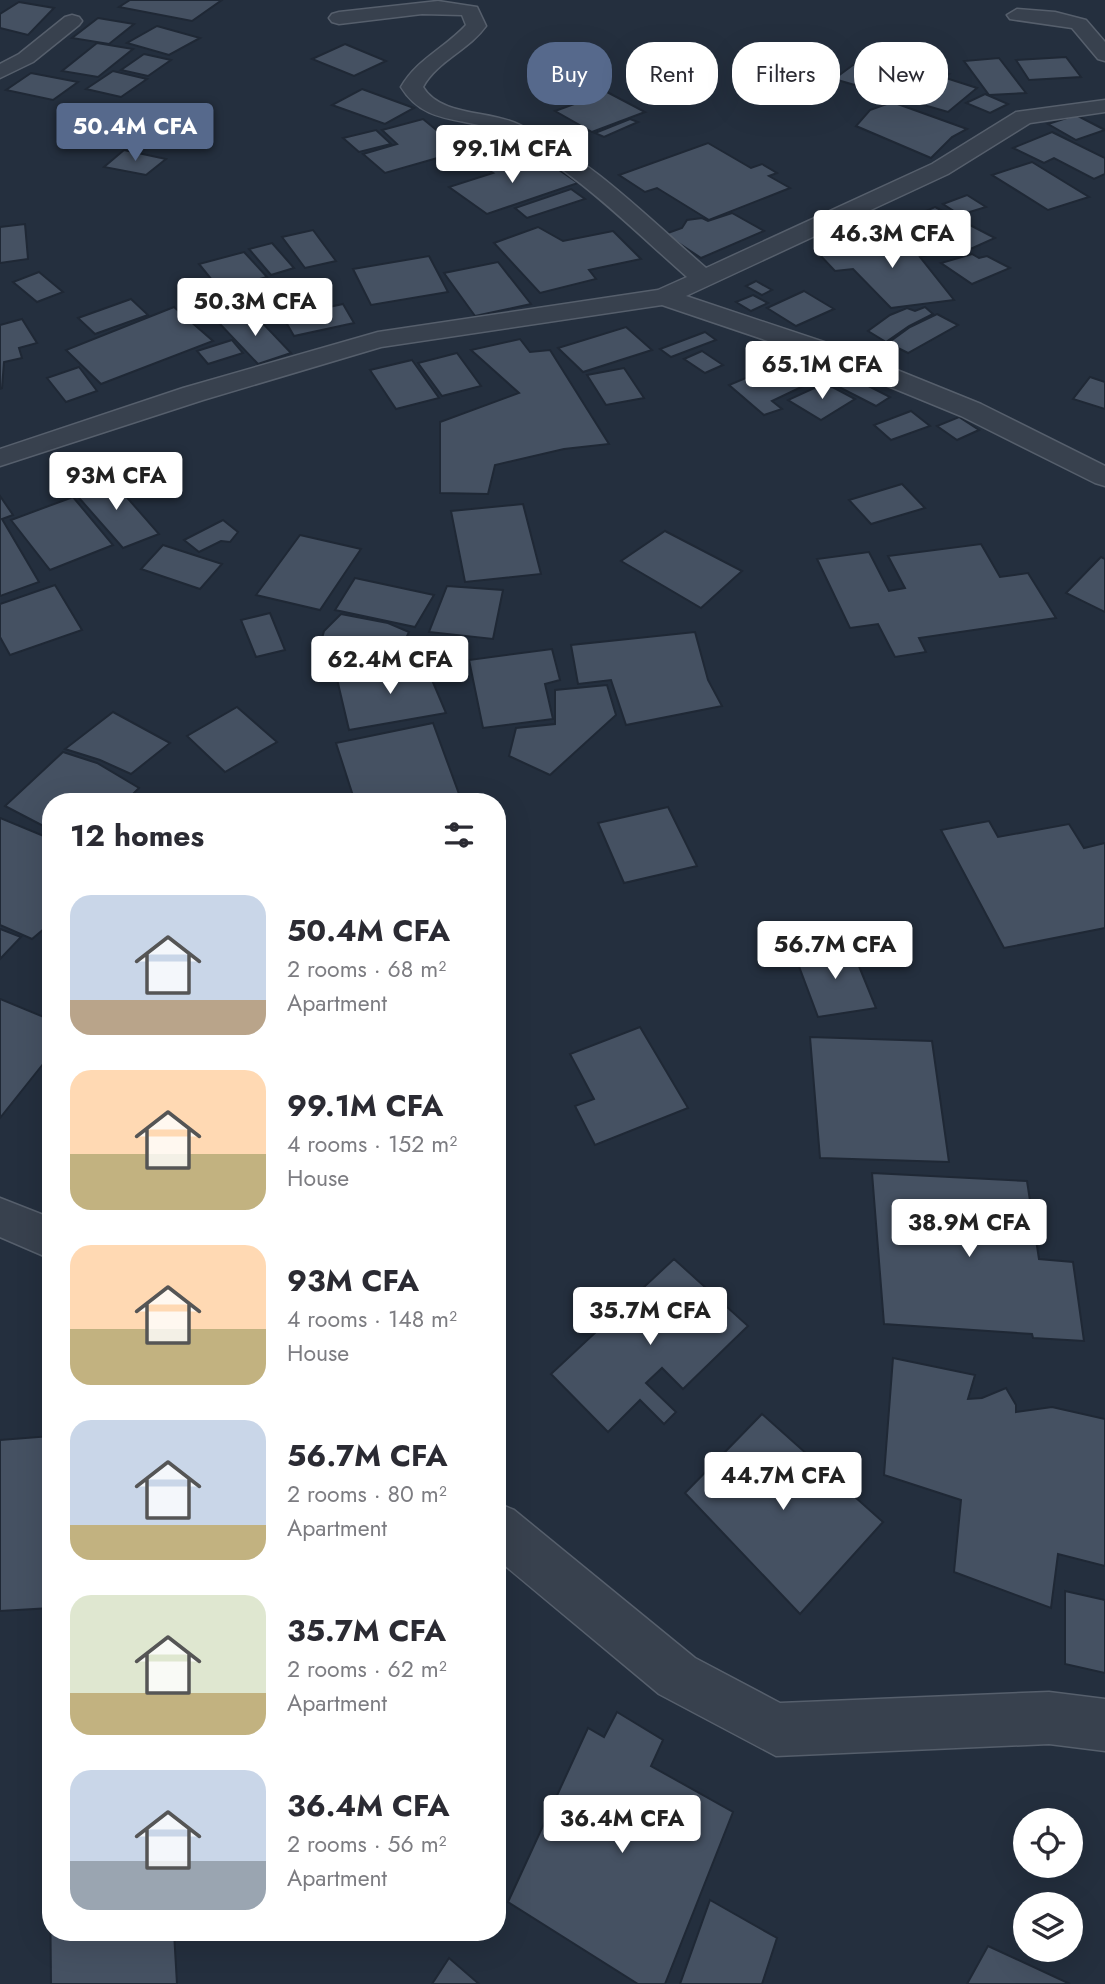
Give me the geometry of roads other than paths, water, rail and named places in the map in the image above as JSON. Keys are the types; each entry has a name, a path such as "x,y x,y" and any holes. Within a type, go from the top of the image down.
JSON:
{"street":[{"path":"339,18 430,3 460,6 470,11 476,26 468,37 416,76 412,87 415,97 425,105 439,110 508,127 557,154 703,278"},
{"path":"1017,15 1055,18 1079,24 1105,55"},
{"path":"0,72 26,58 72,21"},
{"path":"0,458 194,394 378,340 664,297 940,169 1024,117 1105,106"},
{"path":"664,297 836,355 971,410 1105,477"},
{"path":"0,1217 42,1235"},
{"path":"506,1534 677,1676 776,1730 1049,1718 1105,1725"}]}
